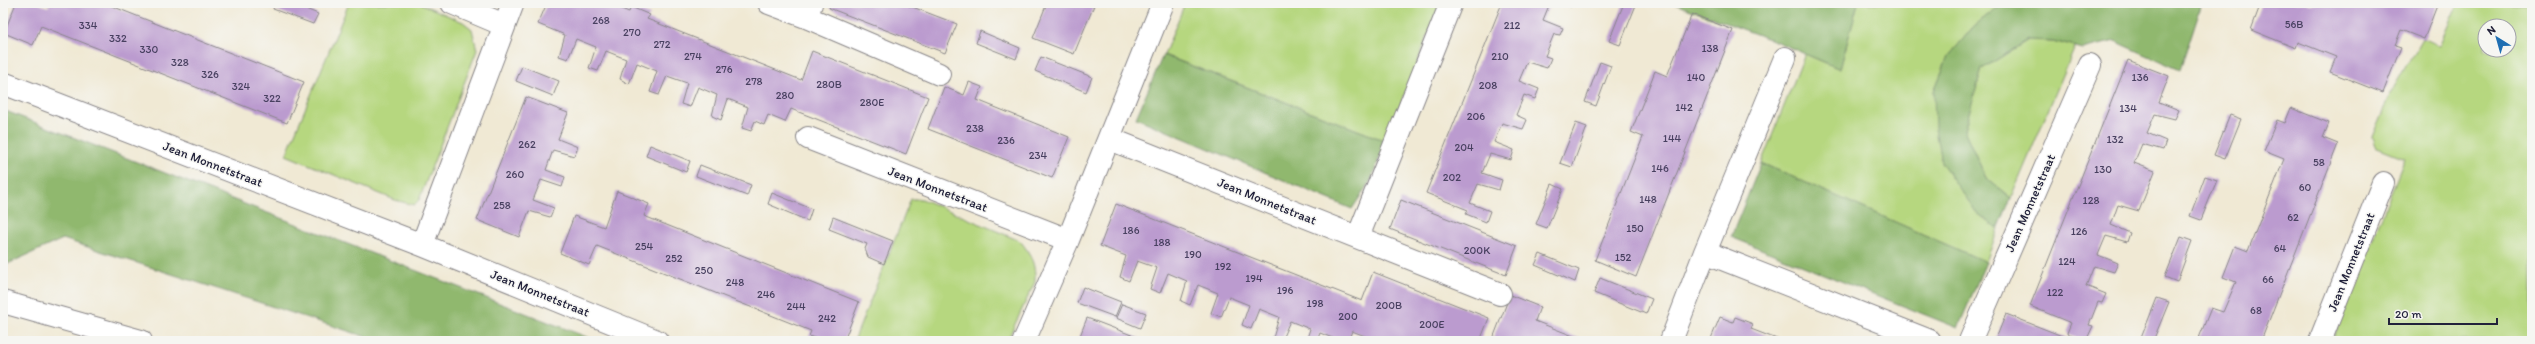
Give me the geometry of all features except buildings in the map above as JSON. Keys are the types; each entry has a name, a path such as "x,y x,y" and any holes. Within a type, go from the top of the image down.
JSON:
{"street":[{"path":"452,3 504,25"},
{"path":"422,245 513,3"},
{"path":"769,3 808,10 939,74"},
{"path":"1024,341 1110,139 1163,3"},
{"path":"1358,237 1451,3"},
{"path":"1671,341 1705,252 1785,58"},
{"name":"Jean Monnetstraat","path":"1970,341 2090,65"},
{"name":"Jean Monnetstraat","path":"3,83 422,245 657,341"},
{"name":"Jean Monnetstraat","path":"808,138 1068,240"},
{"name":"Jean Monnetstraat","path":"1110,139 1500,294"},
{"name":"Jean Monnetstraat","path":"2320,341 2383,183"},
{"path":"1705,252 1930,341"},
{"path":"3,302 140,341"}],"green space":[{"path":"349,3 419,3 463,22 472,29 477,50 419,200 414,205 395,200 286,155"},
{"path":"1185,3 1441,3 1386,141 1164,55"},
{"path":"1672,3 1858,3 1840,69 1775,41"},
{"path":"1858,3 2003,3 1974,26 1948,57 1934,91 1976,212 1998,229 1986,262 1761,163 1805,54 1840,69"},
{"path":"2003,3 2202,3 2180,70 2115,41 2083,49 2053,41 2028,40 1982,69 1964,130 1986,178 2011,198 1998,229 1976,212 1941,162 1935,129 1934,91 1948,57 1974,26"},
{"path":"2458,3 2532,3 2532,341 2332,341 2405,158 2375,146 2372,137 2389,96 2422,38 2439,46"},
{"path":"2028,40 2053,41 2075,47 2011,198 1986,178 1964,130 1982,69"},
{"path":"1163,55 1386,141 1371,180 1352,209 1136,118"},
{"path":"3,110 597,341 379,341 63,239 3,266"},
{"path":"1761,163 1986,262 1958,328 1731,237"},
{"path":"911,199 922,199 1020,241 1027,250 1034,265 1035,282 1007,341 854,341"}]}
